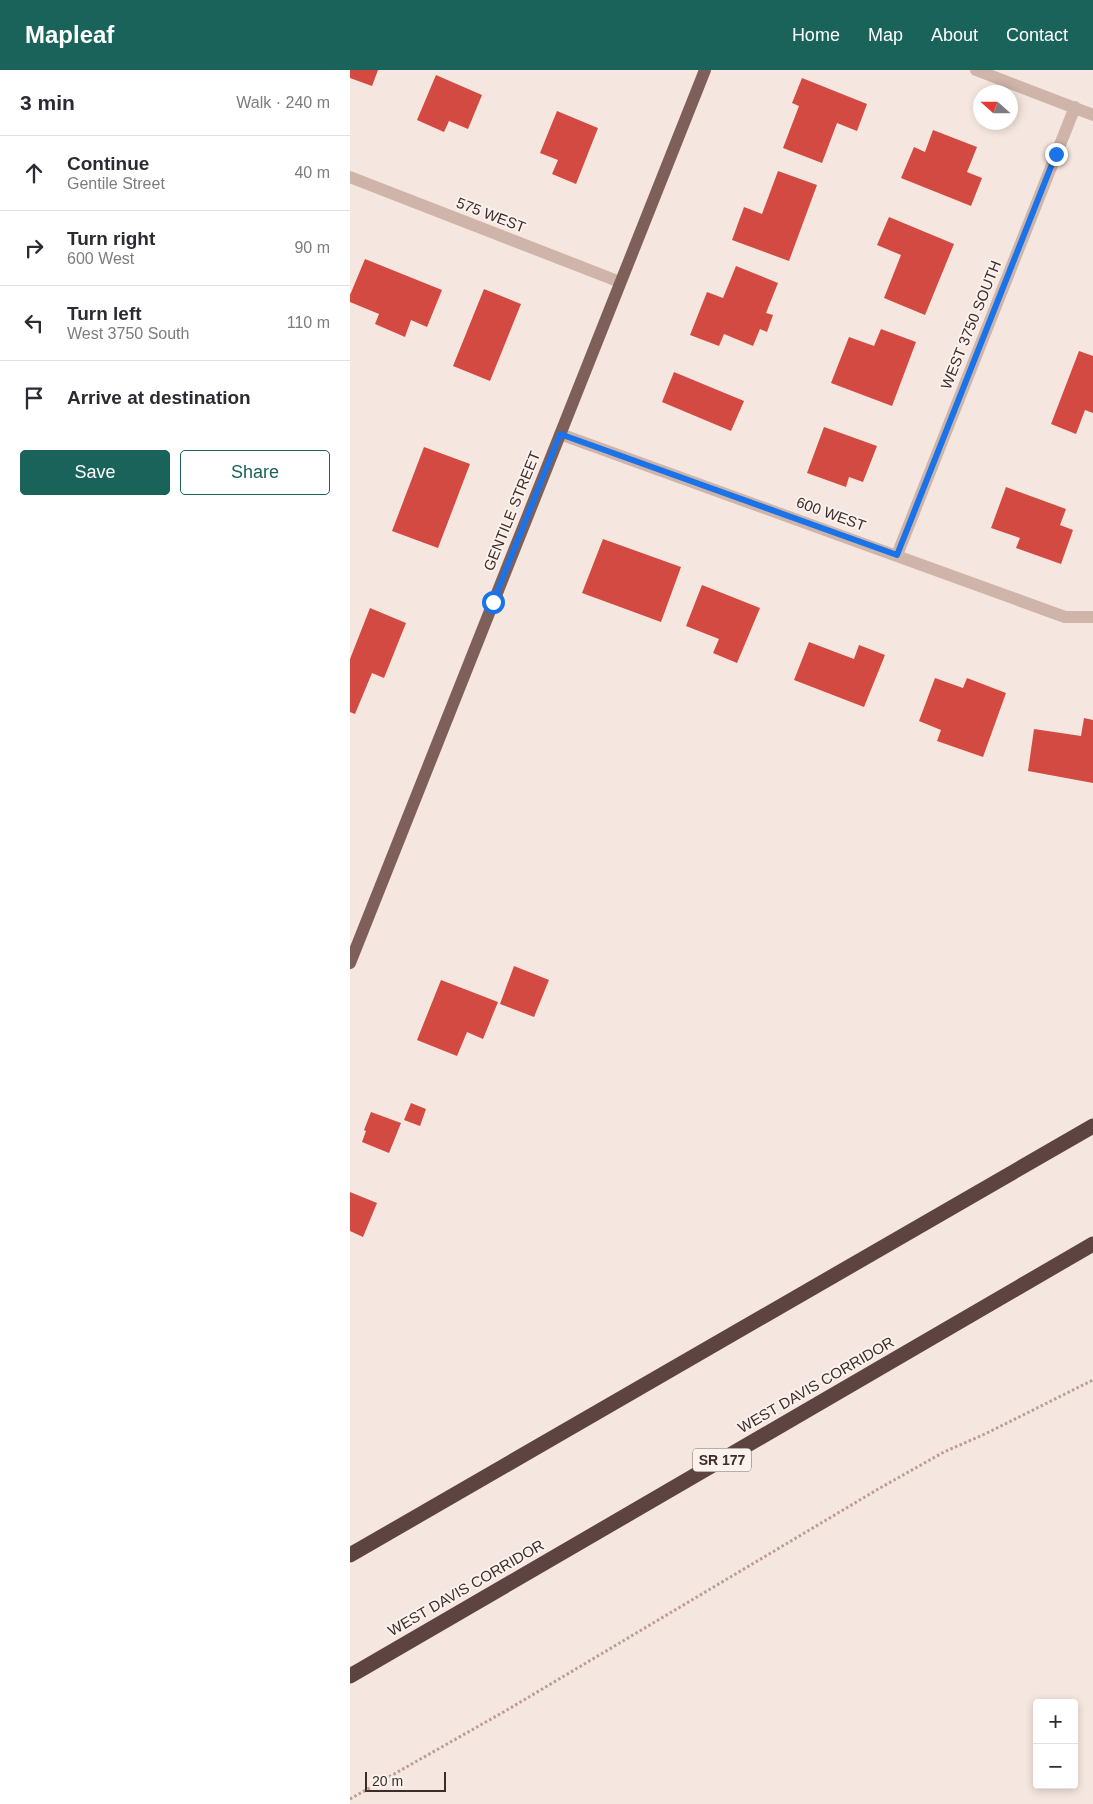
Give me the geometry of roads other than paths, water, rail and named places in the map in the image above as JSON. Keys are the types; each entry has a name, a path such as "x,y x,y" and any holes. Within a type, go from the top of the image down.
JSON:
{"highway":[{"path":"350,1555 1093,1126"},
{"name":"WEST DAVIS CORRIDOR","path":"350,1676 1093,1244"}],"main road":[{"name":"GENTILE STREET","path":"350,963 705,70"}],"street":[{"path":"976,70 1093,115"},
{"name":"WEST 3750 SOUTH","path":"897,555 1075,108"},
{"name":"575 WEST","path":"350,177 620,282"},
{"name":"600 WEST","path":"560,434 1065,617 1093,617"}]}
